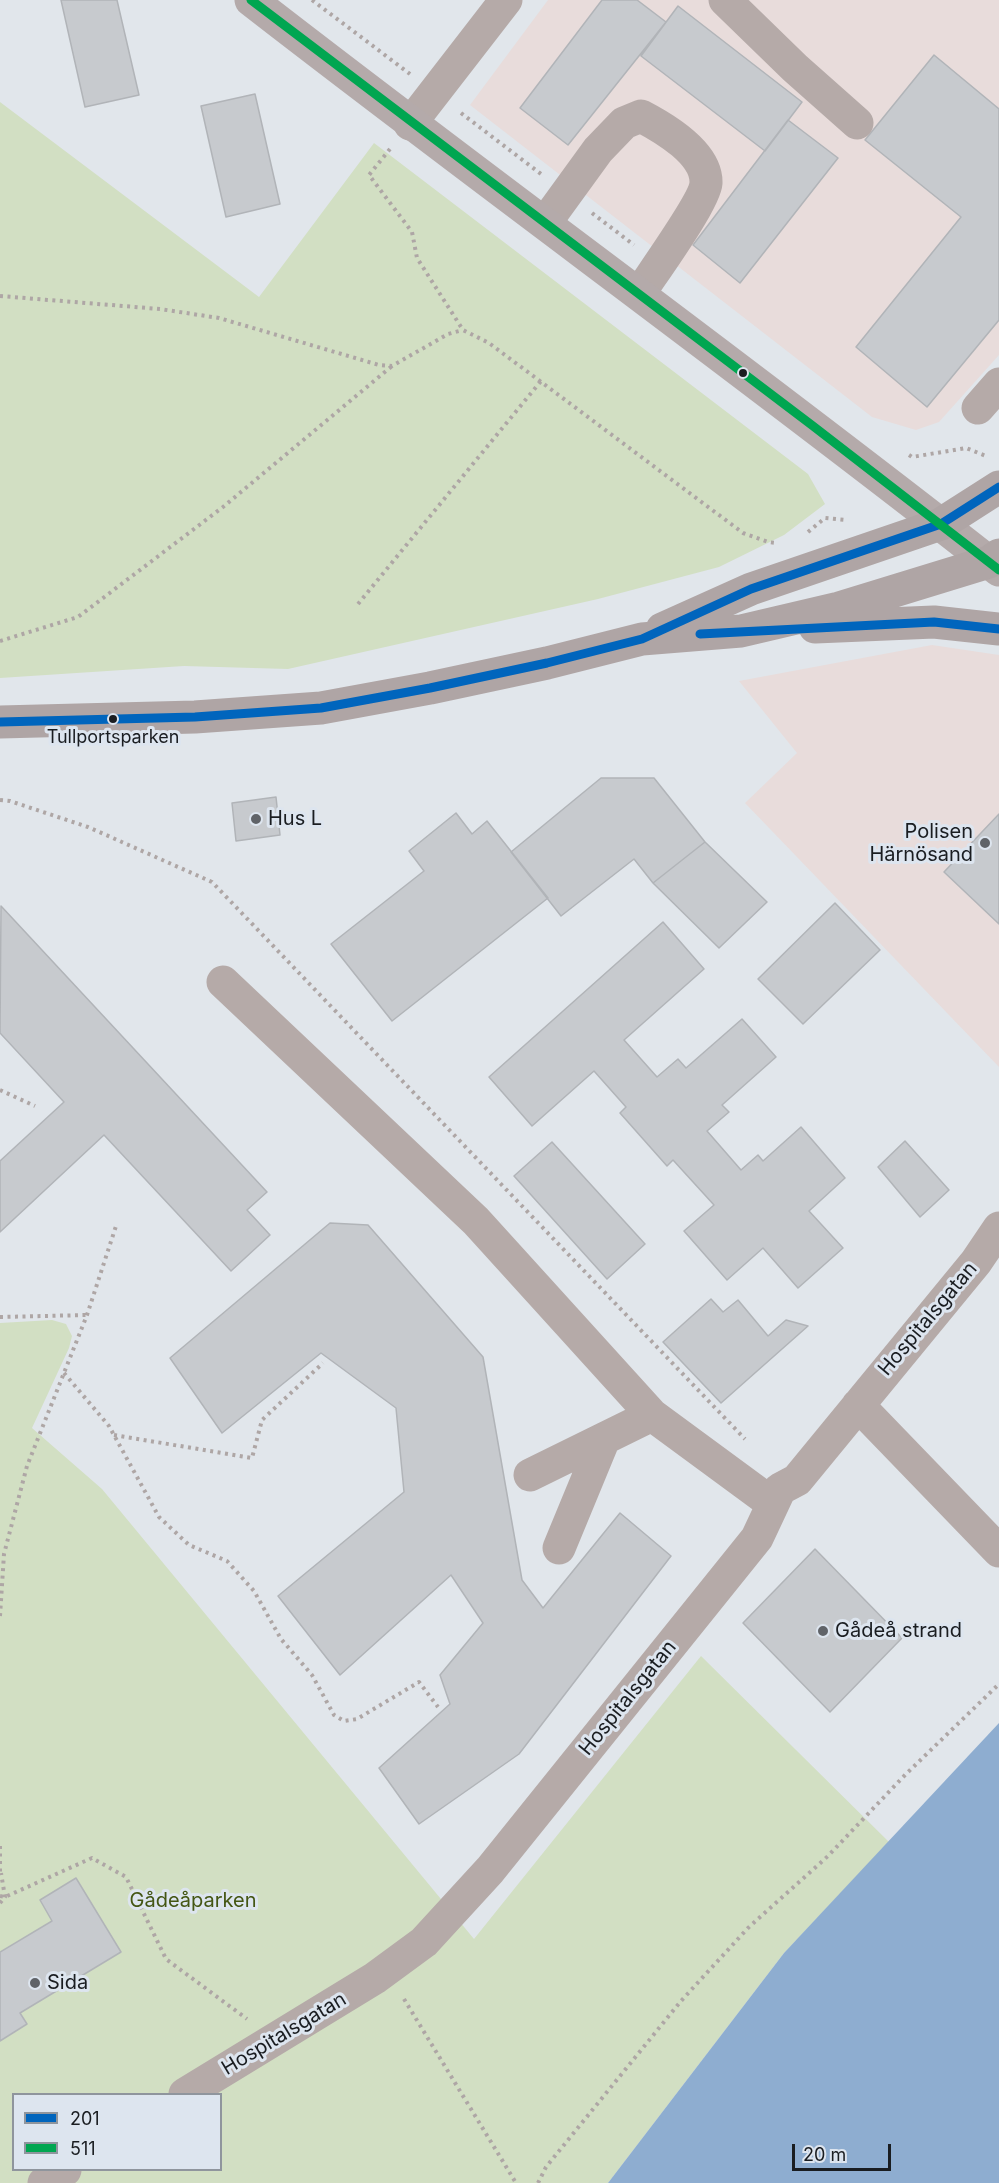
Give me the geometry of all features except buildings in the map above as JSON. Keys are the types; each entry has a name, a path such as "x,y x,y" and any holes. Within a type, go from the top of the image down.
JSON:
{"highway":[{"path":"642,639 751,589 941,524 999,487"},
{"path":"741,631 839,608 996,562"},
{"path":"0,722 195,717 321,708 465,680 642,639 741,631 934,622 999,629"}],"main road":[{"path":"251,0 410,124 639,294 941,524 996,562"}],"street":[{"path":"410,124 506,0"},
{"path":"725,0 795,68 857,123"},
{"path":"545,224 598,150 624,123 641,116 660,126 699,158 706,183 696,207 639,294"},
{"path":"224,982 476,1221 652,1415 773,1504"},
{"name":"Hospitalsgatan","path":"187,2093 387,1970 424,1942 490,1870 757,1538 780,1489 797,1480 976,1263 999,1228"},
{"path":"858,1405 999,1551"},
{"path":"530,1475 652,1415"},
{"path":"559,1548 604,1439"},
{"path":"44,2183 62,2171"}],"path":[{"path":"410,124 369,176 412,232 417,258 463,330 489,343 743,533 768,542 784,543"},
{"path":"0,296 160,309 219,318 379,365 392,366"},
{"path":"0,641 78,618 223,507 392,366 448,334 463,330"},
{"path":"358,604 541,381"},
{"path":"890,484 912,457"},
{"path":"804,536 825,518 848,520"},
{"path":"0,800 10,801 88,827 212,882 749,1443"},
{"path":"0,1090 35,1106"},
{"path":"0,1616 4,1554 27,1466 87,1316 117,1223"},
{"path":"0,1317 87,1316"},
{"path":"113,1435 252,1458 262,1420 323,1363"},
{"path":"64,1373 109,1426 159,1517 189,1545 227,1561 247,1583 254,1591 281,1639 312,1675 334,1715 344,1721 357,1719 420,1682 438,1707"},
{"path":"538,2183 546,2167 681,2001 748,1928 828,1856 904,1775 999,1684"},
{"path":"0,1846 2,1896 0,1903"},
{"path":"2,1896 92,1858 126,1878 166,1959 274,2040"},
{"path":"387,1970 516,2183"}],"shaded area":[{"path":"548,0 999,0 999,355 939,422 916,430 872,417 470,105"},
{"path":"932,645 999,655 999,1067 745,803 797,753 739,681"}],"green space":[{"name":"Tullportsparken","path":"0,102 259,297 374,143 808,474 825,504 784,535 719,567 598,599 288,669 184,666 0,678"},
{"name":"Gådeåparken","path":"52,1320 66,1324 72,1336 69,1348 32,1428 102,1489 474,1939 701,1656 889,1842 784,1953 608,2183 0,2183 0,1323"}],"water":[{"path":"999,1723 999,2183 608,2183 784,1953"}],"transit line":[{"name":"511","path":"251,0 999,570"},
{"name":"201","path":"0,722 195,717 321,708 547,663 642,639 751,589 941,524 999,487"},
{"name":"201","path":"700,634 934,622 999,629"}],"place":[{"name":"Tullportsparken","path":"113,719"},
{"name":"Hus L","path":"256,819"},
{"name":"Polisen Härnösand","path":"985,843"},
{"name":"Gådeå strand","path":"823,1631"},
{"name":"Sida","path":"35,1983"}]}
